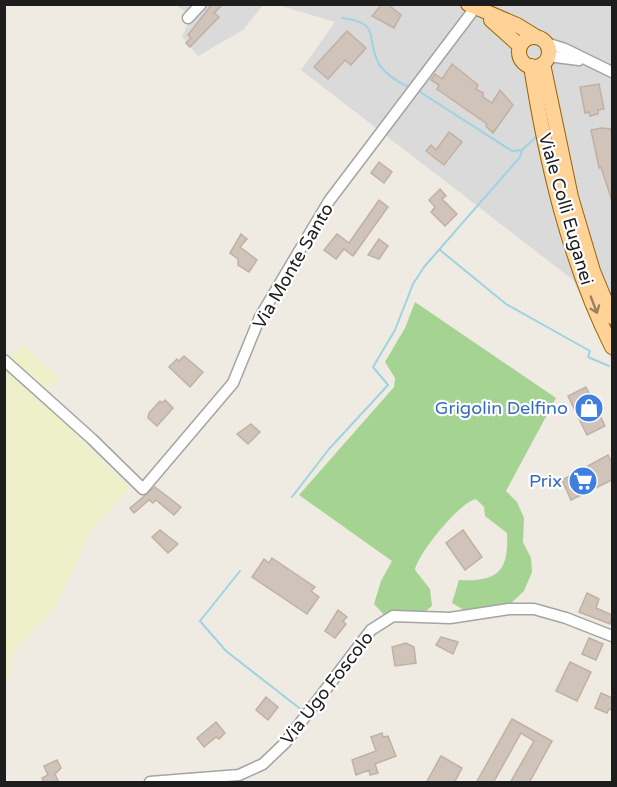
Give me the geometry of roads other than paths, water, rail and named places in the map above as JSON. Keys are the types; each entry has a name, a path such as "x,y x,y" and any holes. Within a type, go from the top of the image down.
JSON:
{"main road":[{"path":"471,7 508,33 520,46"},
{"path":"471,7 517,25 541,53"},
{"path":"526,39 541,53 520,59 520,46 526,39"},
{"name":"Viale Colli Euganei","path":"541,53 571,197 593,271 612,317"},
{"name":"Viale Colli Euganei","path":"541,53 542,123 581,272 612,347"}],"street":[{"path":"188,18 201,4"},
{"name":"Via Monte Santo","path":"4,360 144,489 233,383 260,318 329,201 471,7"},
{"path":"541,53 565,49 612,72"},
{"name":"Via Ugo Foscolo","path":"150,783 176,778 239,775 263,764 285,743 371,630 393,616 466,618 522,608 548,612 612,636"}],"waterway":[{"path":"342,18 354,20 367,27 382,69 409,87"},
{"path":"417,90 512,151 522,150 537,136"},
{"path":"292,497 329,449 388,385 373,367 395,330 413,284 424,267 520,157 522,150"},
{"path":"440,250 506,304 590,351 588,357 609,366"},
{"path":"240,571 200,621 226,651 303,711"}],"place":[{"name":"Grigolin Delfino","path":"589,408"},
{"name":"Prix","path":"583,481"}]}
